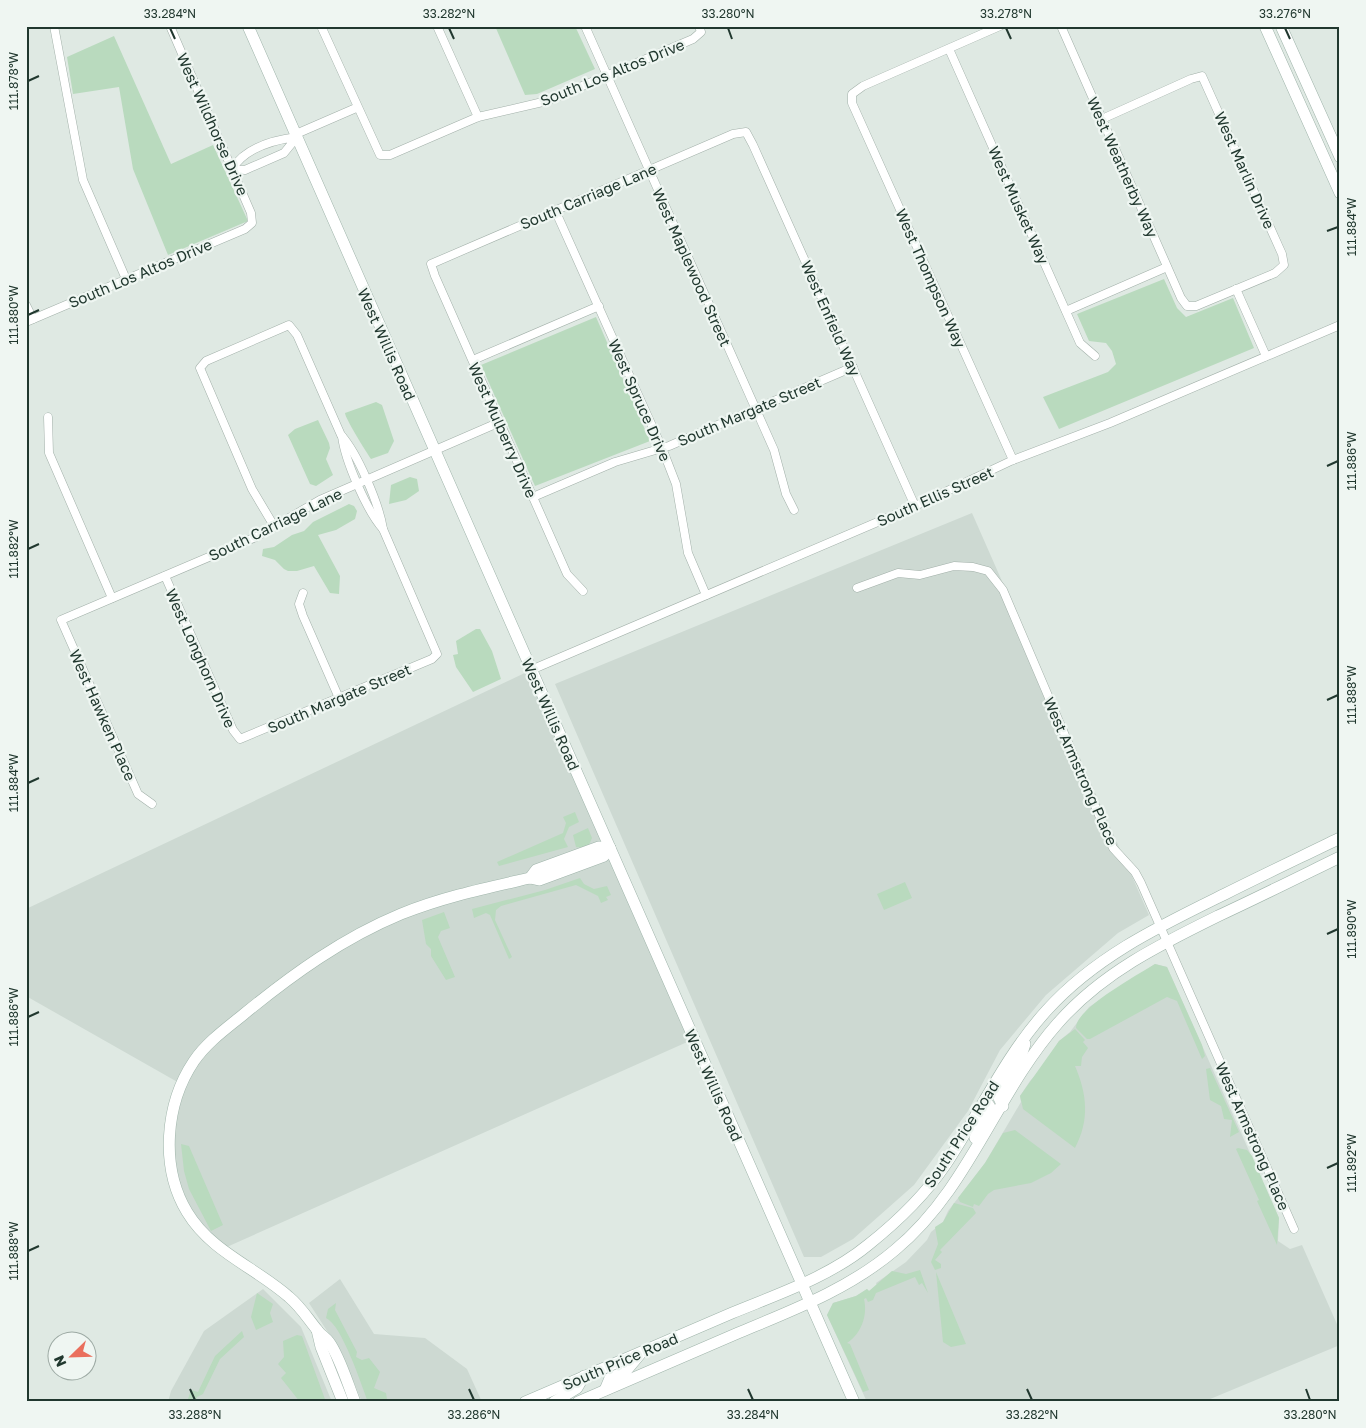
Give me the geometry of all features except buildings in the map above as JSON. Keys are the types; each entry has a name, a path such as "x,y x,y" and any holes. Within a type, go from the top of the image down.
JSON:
{"main road":[{"name":"West Willis Road","path":"248,26 854,1402"},
{"path":"1265,26 1340,193"},
{"path":"1281,26 1340,158"},
{"name":"South Price Road","path":"525,1402 802,1284 865,1247 907,1210 945,1165 1030,1032 1047,1010 1093,967 1118,949 1161,926 1340,838"},
{"path":"355,1402 330,1343 317,1330 303,1310 288,1296 220,1250 199,1230 186,1210 172,1173 169,1132 181,1084 202,1050 295,973 333,948 399,914 487,887 530,878 536,870 599,847 610,848"},
{"name":"South Price Road","path":"578,1402 810,1302 851,1281 897,1249 937,1208 957,1181 1036,1051 1080,1001 1127,965 1168,941 1340,857"},
{"path":"1003,1106 998,1096 1020,1059 1030,1032"},
{"path":"957,1181 964,1158 990,1107 985,1100"},
{"path":"317,1330 320,1347 342,1402"},
{"path":"605,1390 610,1378 626,1371 642,1352"},
{"path":"554,1402 577,1388 584,1376"}],"street":[{"path":"54,26 83,180 126,279"},
{"name":"West Wildhorse Drive","path":"170,26 251,213 252,223"},
{"path":"296,136 284,153 245,170 232,169 240,156 246,153 278,139 296,136 356,108 320,26"},
{"path":"437,26 478,117"},
{"name":"West Maplewood Street","path":"585,26 774,450 786,494 794,510"},
{"path":"949,49 1000,26"},
{"name":"West Weatherby Way","path":"1061,26 1167,267 1187,306 1196,306 1236,289"},
{"name":"South Los Altos Drive","path":"356,108 380,155 390,155 478,117 547,101 693,39 700,29"},
{"name":"West Thompson Way","path":"949,49 863,86 852,94 852,103 1013,460"},
{"name":"West Musket Way","path":"949,49 1080,343 1095,356"},
{"name":"West Marlin Drive","path":"1102,119 1190,78 1202,76 1282,254 1284,265 1276,273 1236,289"},
{"name":"South Carriage Lane","path":"431,264 733,134 746,132"},
{"name":"West Enfield Way","path":"746,132 915,506"},
{"name":"West Spruce Drive","path":"555,210 662,448 676,484 688,553 706,595"},
{"name":"South Los Altos Drive","path":"29,320 245,229 252,223"},
{"name":"West Mulberry Drive","path":"431,264 567,574 583,591"},
{"path":"1066,311 1167,267"},
{"path":"1236,289 1266,356"},
{"path":"26,305 29,320"},
{"path":"473,360 599,306"},
{"path":"274,526 252,488 200,368 206,361 289,325 297,335 342,435 343,449 362,482"},
{"name":"South Ellis Street","path":"531,670 915,506 1013,460 1110,423 1340,325"},
{"name":"South Margate Street","path":"533,497 615,462 662,448 853,367"},
{"path":"48,417 48,453 112,598"},
{"name":"South Carriage Lane","path":"61,620 256,537 320,500 500,422"},
{"name":"South Margate Street","path":"240,739 432,659 437,654 383,529 372,518 362,482"},
{"name":"West Armstrong Place","path":"857,588 898,573 920,575 954,566 973,567 988,571 1003,590 1114,848 1135,872 1161,926 1294,1229"},
{"name":"West Longhorn Drive","path":"164,576 233,730 240,739"},
{"path":"303,593 299,604 303,616 339,698"},
{"name":"West Hawken Place","path":"61,620 138,794 152,804"}],"shaded area":[{"path":"972,513 1149,915 1118,933 1046,995 1000,1050 968,1111 914,1185 853,1239 821,1257 804,1257 555,684"},
{"path":"531,670 694,1039 220,1250 199,1229 170,1160 181,1084 26,996 26,909"},
{"path":"1155,964 1167,967 1279,1218 1278,1241 1290,1249 1302,1245 1340,1331 1340,1345 1203,1402 867,1402 827,1315 833,1303 856,1296 867,1289 869,1291 877,1286 876,1283 906,1262 927,1240 931,1232 943,1222 948,1211 985,1163 1021,1102 1020,1096 1030,1081 1045,1065 1059,1041 1070,1032 1089,1007"},
{"path":"340,1279 374,1334 425,1338 467,1369 482,1402 362,1402 342,1354 309,1303"},
{"path":"263,1289 301,1327 332,1402 168,1402 171,1391 204,1331"}],"green space":[{"path":"495,26 575,26 595,69 537,94 525,95"},
{"path":"114,36 171,164 213,145 248,221 168,255 133,169 119,87 73,94 67,57"},
{"path":"1164,279 1177,308 1186,317 1233,298 1254,348 1059,429 1043,397 1108,372 1116,364 1112,351 1106,343 1089,341 1077,314"},
{"path":"596,317 650,441 535,486 481,365"},
{"path":"376,402 382,405 394,441 388,453 371,459 345,413"},
{"path":"318,420 329,443 330,448 326,459 333,475 316,486 310,484 288,435 295,429"},
{"path":"410,477 417,479 419,491 406,500 389,504 391,485"},
{"path":"349,504 354,506 357,511 355,519 336,530 318,535 340,576 339,594 330,593 314,566 297,571 288,571 275,560 262,556 263,549 274,547 292,535 304,531 313,522"},
{"path":"476,629 480,629 492,651 501,679 473,692 456,667 453,655 458,654 456,641"},
{"path":"575,812 579,822 569,827 564,839 568,847 499,866 497,862 563,833 566,823 563,817"},
{"path":"588,828 592,838 589,845 584,848 576,847 573,835"},
{"path":"580,878 584,884 594,889 607,886 611,895 606,897 608,900 601,903 598,896 576,885 501,906 496,910 495,920 512,957 509,959 490,915 486,913 474,918 472,909 545,890"},
{"path":"905,882 912,898 884,910 877,894"},
{"path":"444,912 450,928 441,931 438,937 455,977 446,980 431,956 431,949 426,944 422,920"},
{"path":"1155,964 1167,967 1202,1045 1205,1056 1202,1059 1177,1001 1167,997 1090,1039 1087,1039 1076,1028 1078,1020 1096,1002"},
{"path":"1075,1029 1085,1040 1083,1042 1088,1048 1082,1057 1081,1066 1075,1066 1084,1097 1085,1117 1080,1138 1075,1148 1023,1109 1020,1096 1059,1041"},
{"path":"1210,1068 1239,1132 1230,1137 1232,1120 1224,1119 1221,1106 1210,1100 1206,1069"},
{"path":"1015,1130 1061,1164 1051,1173 1031,1183 994,1190 988,1194 979,1206 974,1204 973,1207 960,1202 958,1198 985,1163 1003,1133"},
{"path":"181,1144 189,1146 223,1225 211,1231 189,1189 184,1171"},
{"path":"1236,1149 1247,1150 1252,1156 1279,1218 1277,1245"},
{"path":"954,1203 973,1208 976,1213 940,1250 942,1252 935,1260 941,1264 941,1268 935,1270 931,1262 938,1244 935,1227 943,1222"},
{"path":"920,1270 928,1293 922,1283 919,1285 915,1277 876,1293 873,1300 868,1302 866,1298 864,1299 865,1312 860,1330 847,1343 850,1344 869,1390 863,1392 827,1315 833,1303 856,1296 867,1289 869,1291 892,1271 906,1274"},
{"path":"936,1272 966,1344 951,1347 943,1342"},
{"path":"257,1293 273,1304 270,1313 273,1322 256,1330 251,1317"},
{"path":"336,1303 335,1310 357,1352 356,1357 362,1360 369,1358 380,1372 374,1388 386,1393 387,1399 394,1402 368,1402 344,1343 332,1323 326,1318 328,1309"},
{"path":"242,1331 244,1337 220,1359 203,1394 197,1397 195,1402 187,1402 191,1390 198,1392 215,1356"},
{"path":"297,1335 302,1336 326,1402 300,1402 281,1378 286,1373 278,1364 284,1357 283,1341"}]}
